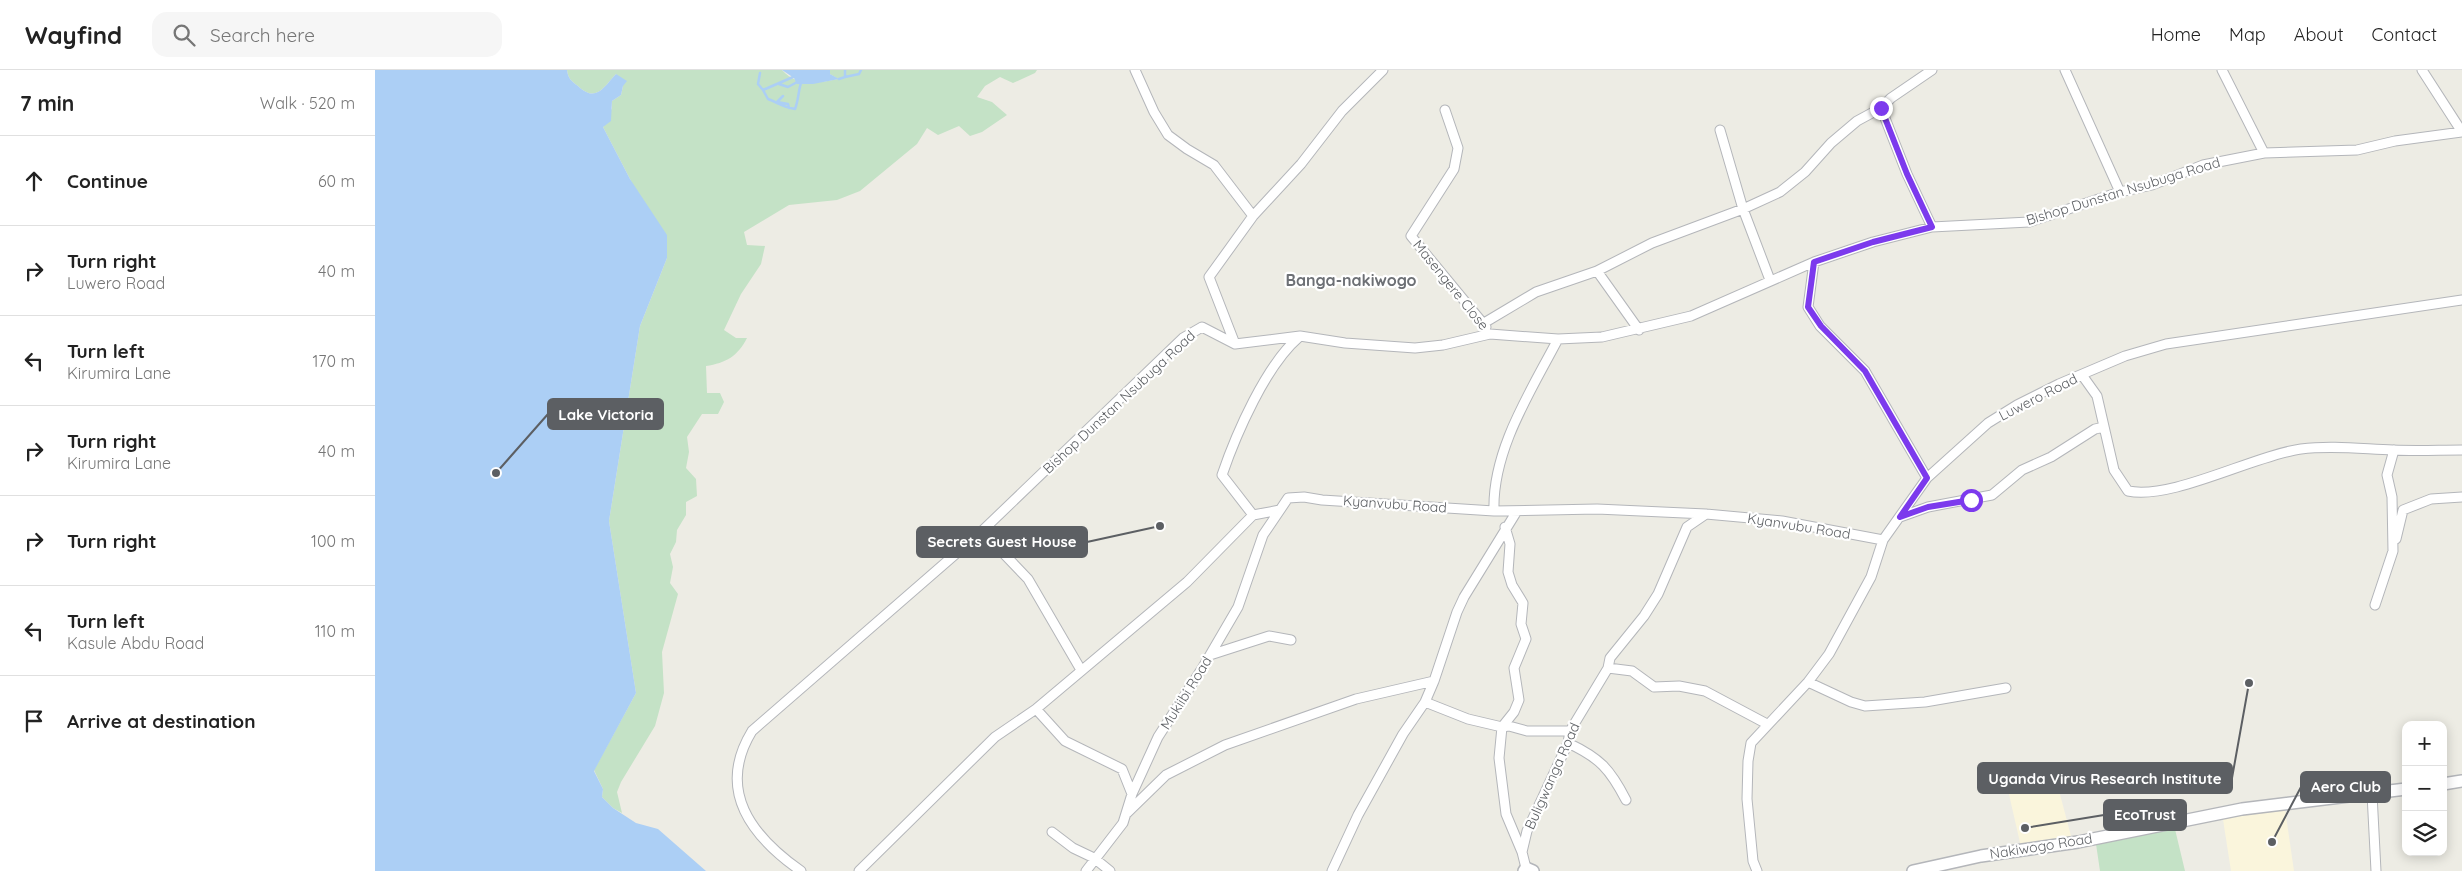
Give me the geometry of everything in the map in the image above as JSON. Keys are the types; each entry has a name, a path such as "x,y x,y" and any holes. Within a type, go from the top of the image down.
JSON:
{"street":[{"path":"1135,70 1154,112 1168,135 1214,166 1253,216"},
{"path":"1235,344 1209,277 1253,216 1301,164 1342,111 1383,70"},
{"path":"1484,323 1536,292 1597,270 1652,243 1743,209 1780,192 1805,172 1850,126 1881,108 1891,98 1932,70"},
{"path":"2065,70 2120,192"},
{"path":"2222,70 2264,153"},
{"path":"2422,70 2462,132"},
{"path":"1881,108 1907,174 1932,227"},
{"name":"Masengere Close","path":"1445,110 1458,148 1454,169 1411,236 1484,323 1490,334"},
{"path":"1720,130 1743,209 1770,280"},
{"name":"Bishop Dunstan Nsubuga Road","path":"801,871 767,841 743,808 737,793 739,759 743,745 751,731 982,531 1192,331 1202,326 1235,344 1300,336 1345,343 1415,348 1443,345 1490,334 1558,339 1601,337 1639,330 1691,316 1814,262 1873,242 1932,227 2029,222 2120,192 2152,185 2203,164 2264,153 2357,150 2395,141 2462,132"},
{"path":"1814,262 1808,307 1821,326 1865,371 1927,478"},
{"path":"1597,270 1639,330"},
{"name":"Luwero Road","path":"1757,871 1753,861 1747,799 1748,761 1751,743 1808,682 1829,654 1871,577 1883,540 1927,478 1988,423 2059,384 2125,356 2166,344 2462,300"},
{"path":"859,871 995,738 1036,709 1187,582 1253,514 1222,475 1228,457 1271,371 1289,346 1300,336"},
{"path":"1494,511 1494,486 1500,462 1513,428 1558,339"},
{"path":"2082,375 2097,396 2115,470 2128,491 2143,494 2301,449 2344,447 2394,450 2462,450"},
{"path":"1900,517 1928,507 1992,495 2022,470 2051,457 2095,429 2104,427"},
{"path":"2393,551 2392,497 2387,475 2394,450"},
{"path":"2375,605 2393,551 2403,510 2431,499 2462,496"},
{"name":"Kyanvubu Road","path":"1253,514 1280,510 1288,498 1304,497 1322,500 1494,511 1597,510 1706,514 1782,521 1883,540"},
{"name":"Mukiibi Road","path":"1086,871 1094,858 1111,840 1123,823 1132,794 1158,737 1210,655 1237,607 1263,535 1280,510"},
{"path":"1332,871 1403,734 1425,702 1457,612 1505,527 1517,511"},
{"name":"Buligwanga Road","path":"1522,852 1527,831 1567,743 1570,731 1608,668 1610,658 1658,594 1687,527 1706,514"},
{"path":"1505,527 1510,544 1508,572 1512,586 1523,603 1521,624 1526,639 1514,668 1519,700 1514,712 1502,727 1499,758 1509,824 1528,870"},
{"path":"982,531 1028,579 1068,644 1081,670"},
{"path":"1210,655 1269,636 1291,640"},
{"path":"1608,668 1632,672 1654,687 1679,686 1705,691 1767,724"},
{"path":"1127,814 1166,775 1225,745 1357,699 1434,681"},
{"path":"1808,682 1851,702 1865,706 1925,702 2006,688"},
{"path":"1425,702 1468,719 1502,727 1509,726 1527,731 1570,731"},
{"path":"1036,709 1065,741 1122,769 1132,794"},
{"path":"1567,743 1588,752 1604,766 1614,776 1626,800"},
{"path":"2447,783 2462,781"},
{"name":"Nakiwogo Road","path":"1913,871 1981,856 2078,842 2242,809 2402,790"},
{"path":"2372,794 2376,871"},
{"path":"1052,832 1073,848 1094,858 1111,871"}],"shaded area":[{"path":"2052,764 2071,836 2021,847 2005,777"},
{"path":"2284,802 2294,871 2231,871 2222,813"}],"green space":[{"path":"567,70 782,70 794,79 808,82 823,82 838,79 830,74 830,70 1037,70 1035,73 1013,83 1000,77 985,86 977,97 992,102 1007,115 982,132 970,136 959,126 938,135 927,128 917,144 860,191 837,200 789,205 744,232 747,245 765,246 761,264 741,294 724,330 736,338 747,338 740,350 731,358 706,366 707,393 720,393 724,402 718,414 702,414 687,437 689,452 686,468 696,479 697,496 686,502 686,515 677,530 676,542 670,554 673,567 670,583 678,594 662,652 664,693 655,726 621,782 617,792 622,813 613,808 602,797 603,789 594,770 636,693 609,521 640,326 667,258 603,127 612,108 612,101 621,95 623,86 616,74 599,92 590,93 584,91 572,81"},
{"path":"2174,825 2185,871 2100,871 2096,844"}],"water":[{"path":"375,70 567,70 572,81 584,91 590,93 599,92 616,74 627,81 623,86 621,95 612,101 611,121 603,127 630,179 667,235 667,258 640,326 609,521 636,693 594,771 603,789 602,797 613,808 636,823 658,829 706,871 375,871"},
{"path":"782,70 830,70 830,74 839,79 813,84 797,84 794,78"}],"waterway":[{"path":"839,79 845,77 845,70"},
{"path":"845,77 859,74 861,70"},
{"path":"760,73 758,84 763,90 793,77"},
{"path":"763,90 768,99 795,109 802,80"},
{"path":"779,84 788,87 799,81"},
{"path":"783,96 777,102 788,104 789,108"}],"place":[{"name":"Lake Victoria","path":"496,473"},
{"name":"Secrets Guest House","path":"1160,526"},
{"name":"Uganda Virus Research Institute","path":"2249,683"},
{"name":"EcoTrust","path":"2025,828"},
{"name":"Aero Club","path":"2272,842"}],"district":[{"name":"Banga-nakiwogo","path":"1351,280"}],"route":[{"path":"1881,108 1907,174 1932,227 1873,242 1814,262 1808,307 1813,317 1821,326 1865,371 1927,478 1900,517 1928,507 1971,500"}]}
